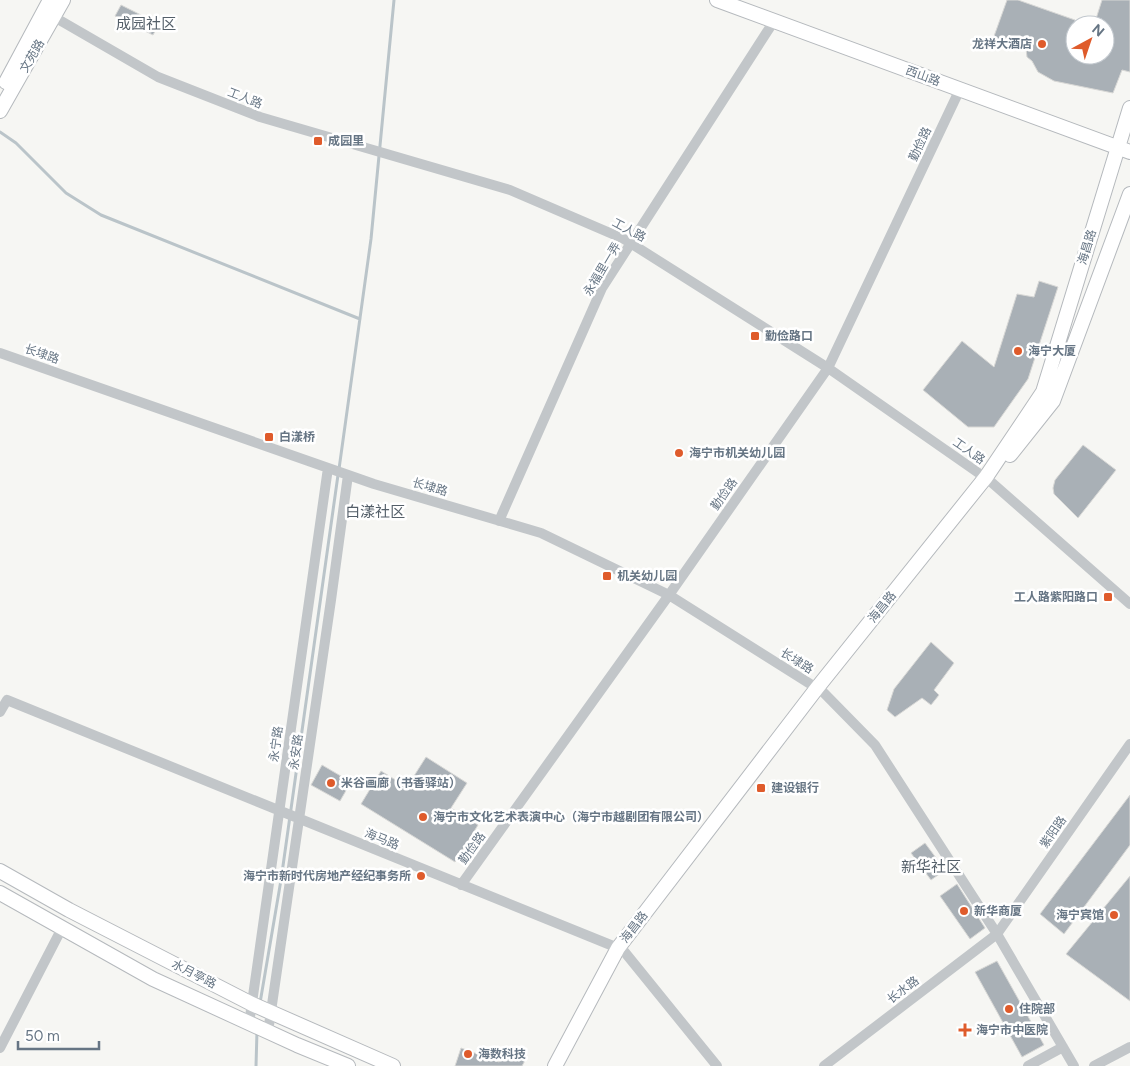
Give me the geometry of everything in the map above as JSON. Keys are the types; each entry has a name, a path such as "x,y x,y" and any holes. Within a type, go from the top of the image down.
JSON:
{"main road":[{"name":"文苑路","path":"0,94 50,9 63,0"},
{"name":"西山路","path":"717,0 1124,149"},
{"name":"文苑路","path":"0,111 50,9"},
{"name":"海昌路","path":"988,479 1043,392 1124,149 1130,108"},
{"name":"海昌路","path":"555,1066 620,949 820,690 988,479 1053,401 1130,194"},
{"name":"水月亭路","path":"0,871 69,910 253,1005 393,1066"},
{"name":"水月亭路","path":"0,893 153,979 270,1033 348,1066"},
{"name":"海昌路","path":"565,1066 620,949"}],"street":[{"name":"工人路","path":"50,9 158,77 260,117 510,190 624,239 828,368 988,479 1130,604"},
{"name":"永福里一弄","path":"499,521 602,288 774,21"},
{"name":"勤俭路","path":"461,885 669,595 828,368 960,89"},
{"name":"长埭路","path":"0,353 328,468"},
{"path":"328,468 346,474"},
{"name":"永宁路","path":"247,1022 253,1005 282,812 328,468"},
{"name":"长埭路","path":"346,474 541,533 669,595 820,690 875,745 998,934 1074,1066"},
{"name":"永安路","path":"270,1033 271,1012 297,818 331,600 346,474"},
{"name":"海马路","path":"0,712 7,700 620,949 717,1066"},
{"name":"紫阳路","path":"998,934 1130,744"},
{"path":"0,1048 62,928"},
{"name":"长水路","path":"824,1066 998,934"},
{"path":"1028,1066 1063,1047"},
{"path":"1094,1066 1130,1047"}],"building":[{"name":"龙祥大酒店","path":"1007,0 1018,0 1065,16 1065,65 1115,65 1115,15 1097,15 1102,0 1130,0 1130,72 1122,70 1113,93 1054,81 1038,72 1032,61 1027,57 1026,49 993,39"},
{"path":"121,5 159,24 153,35 115,16"},
{"name":"海宁大厦","path":"1039,281 1058,287 1028,379 994,427 968,427 923,390 962,341 994,367 1017,294 1034,297"},
{"path":"1083,445 1116,470 1078,518 1054,494 1053,488 1055,480"},
{"path":"931,642 954,663 934,690 939,695 931,705 922,698 895,717 887,710 894,689"},
{"name":"海宁市文化艺术表演中心（海宁市越剧团有限公司）","path":"426,757 467,783 451,808 478,825 455,862 361,804 381,771 407,787"},
{"name":"米谷画廊（书香驿站）","path":"322,765 351,782 340,801 311,785"},
{"path":"1130,795 1130,845 1064,934 1040,914"},
{"path":"925,843 945,870 931,880 911,853"},
{"name":"海宁宾馆","path":"1130,876 1130,1001 1066,954"},
{"name":"新华商厦","path":"957,884 985,928 970,939 940,896"},
{"name":"住院部","path":"997,961 1044,1045 1022,1057 975,972"},
{"name":"海数科技","path":"461,1048 499,1062 515,1050 527,1057 522,1066 455,1066"}],"waterway":[{"path":"339,469 371,239 394,0"},
{"path":"0,132 16,143 66,193 101,215 360,319"},
{"path":"260,1003 281,880 338,475"},
{"path":"256,1066 257,1031"}],"place":[{"name":"龙祥大酒店","path":"1042,44"},
{"name":"成园里","path":"318,141"},
{"name":"勤俭路口","path":"755,336"},
{"name":"海宁大厦","path":"1018,351"},
{"name":"白漾桥","path":"269,437"},
{"name":"海宁市机关幼儿园","path":"679,453"},
{"name":"机关幼儿园","path":"607,576"},
{"name":"工人路紫阳路口","path":"1108,597"},
{"name":"米谷画廊（书香驿站）","path":"331,783"},
{"name":"建设银行","path":"761,788"},
{"name":"海宁市文化艺术表演中心（海宁市越剧团有限公司）","path":"423,817"},
{"name":"海宁市新时代房地产经纪事务所","path":"421,876"},
{"name":"新华商厦","path":"964,911"},
{"name":"海宁宾馆","path":"1114,915"},
{"name":"住院部","path":"1009,1009"},
{"name":"海宁市中医院","path":"965,1030"},
{"name":"海数科技","path":"468,1054"}],"district":[{"name":"成园社区","path":"146,24"},
{"name":"白漾社区","path":"375,512"},
{"name":"新华社区","path":"931,867"}]}
